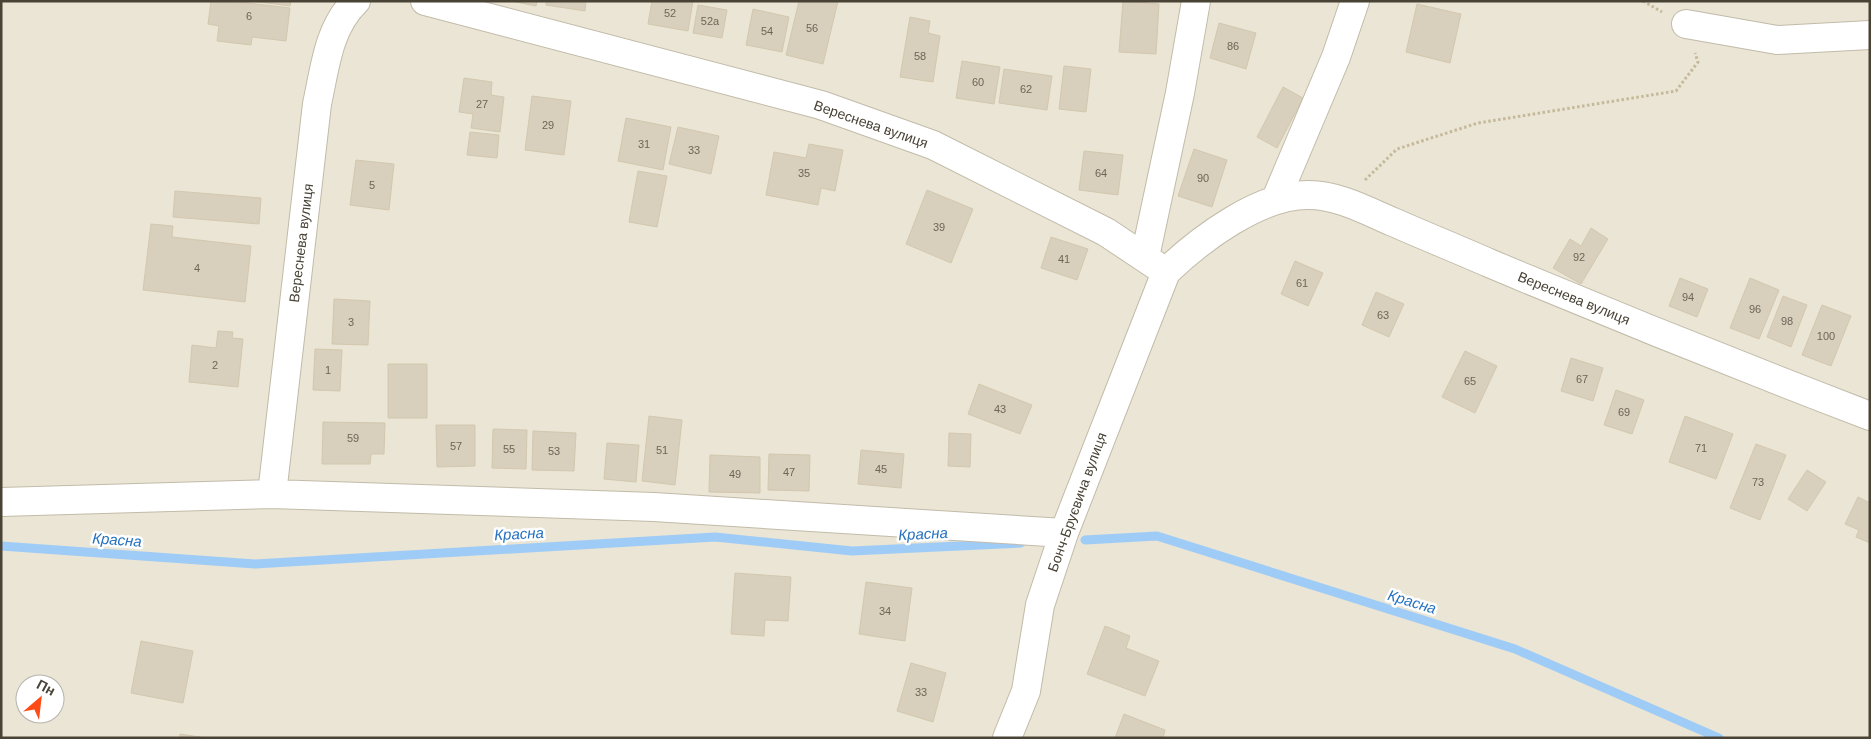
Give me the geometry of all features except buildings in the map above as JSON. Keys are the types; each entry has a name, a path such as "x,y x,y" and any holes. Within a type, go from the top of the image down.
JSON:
{"street":[{"name":"Вереснева вулиця","path":"272,494 317,104 330,42 346,11 356,1"},
{"name":"Вереснева вулиця","path":"425,1 821,105 933,145 1106,232 1155,265 1189,250 1231,221 1276,199 1309,195 1344,201 1500,268 1754,372 1870,416"},
{"name":"Бонч-Бруєвича вулиця","path":"1007,738 1026,691 1040,605 1155,265 1180,92 1196,1"},
{"path":"1276,199 1336,57 1355,1"},
{"path":"1686,24 1777,40 1870,35"},
{"path":"1,502 272,494 654,507 1064,532"}],"path":[{"path":"1344,201 1397,149 1415,143 1478,123 1676,91 1698,62 1686,24 1643,1"}],"shaded area":[{"path":"1,1 1870,1 1870,738 1,738"}],"waterway":[{"name":"Красна","path":"1085,540 1157,536 1515,649 1719,738"},
{"name":"Красна","path":"1,546 255,564 715,537 852,551 1021,543"}]}
